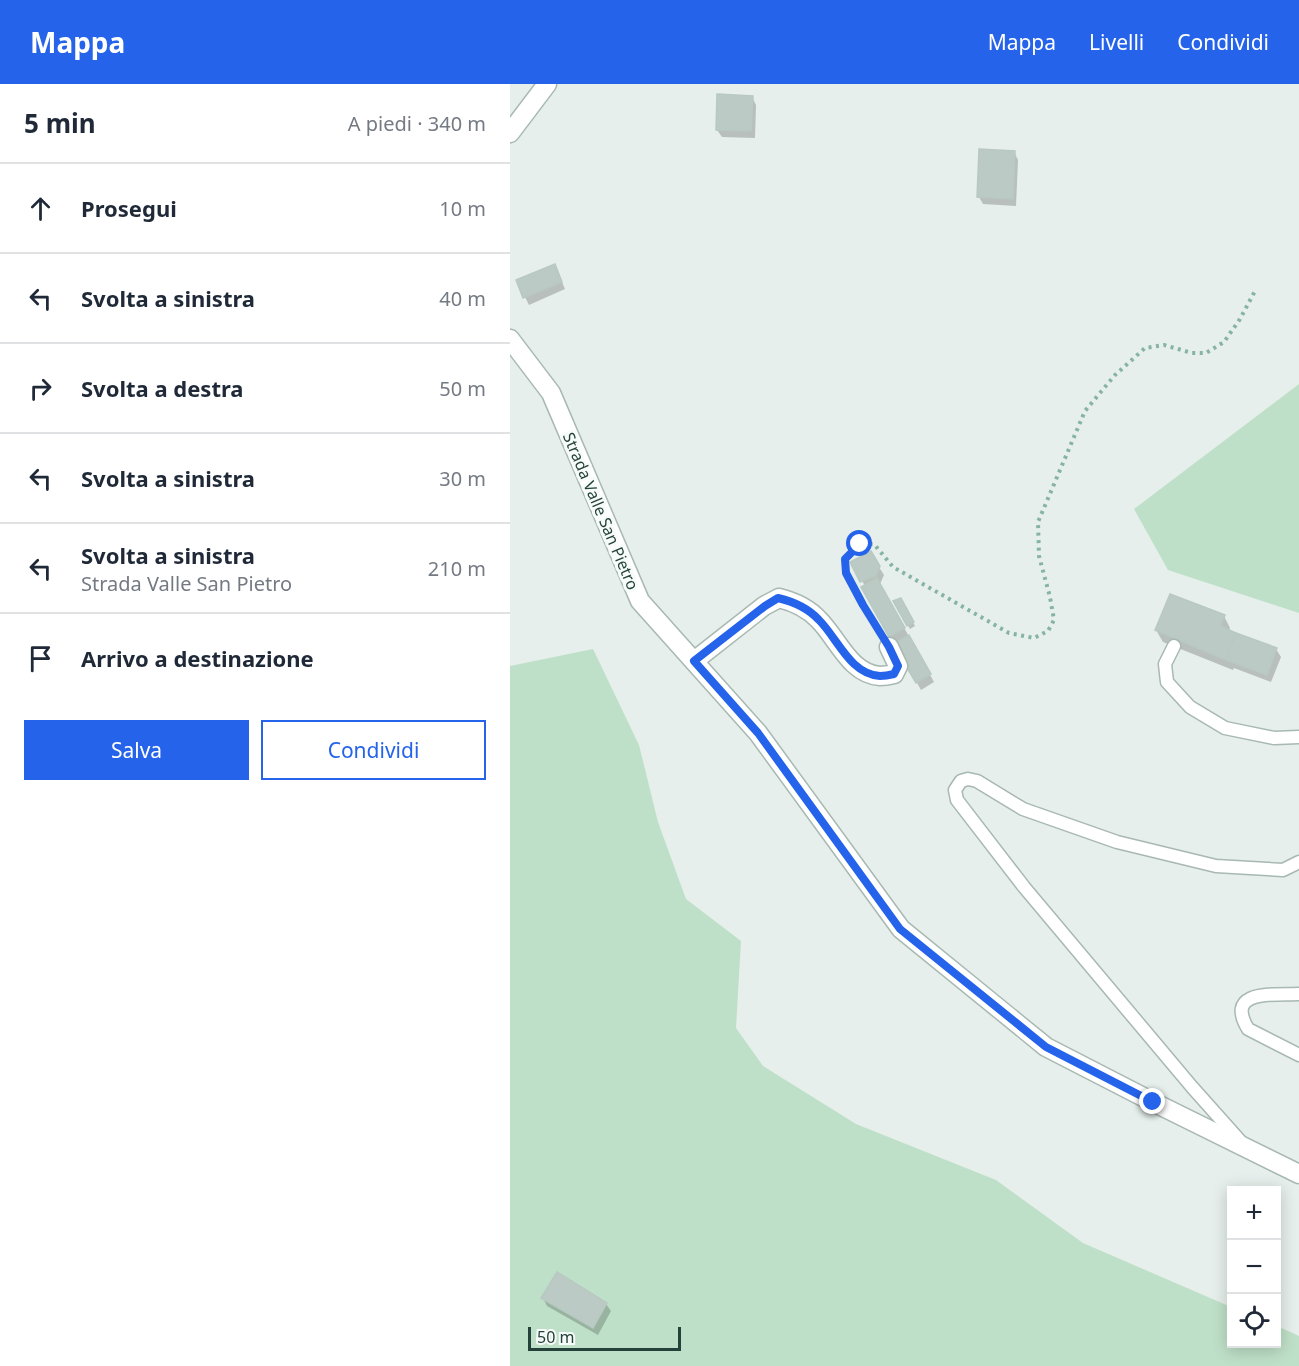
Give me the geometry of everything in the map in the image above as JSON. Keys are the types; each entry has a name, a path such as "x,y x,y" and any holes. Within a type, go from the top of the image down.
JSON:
{"street":[{"path":"510,133 547,84"},
{"name":"Strada Valle San Pietro","path":"510,339 551,393 640,601 758,733 900,929 1046,1047 1299,1173"},
{"path":"694,661 778,598 796,602 819,619 856,667 870,674 881,676 894,674 898,666 889,647"}],"lane":[{"path":"1174,646 1165,664 1167,682 1190,707 1225,728 1274,738 1299,737"},
{"path":"1246,1148 1024,887 957,800 955,790 961,782 968,779 1023,809 1096,835 1216,866 1283,870 1299,862"},
{"path":"1299,994 1253,996 1243,1003 1241,1012 1248,1029 1299,1055"}],"path":[{"path":"889,647 846,573 845,559 860,544 874,544 893,567 1009,633 1034,638 1048,631 1054,620 1039,556 1038,522 1085,411 1114,375 1144,348 1164,345 1192,353 1206,353 1224,342 1255,291"}],"green space":[{"path":"1299,384 1299,613 1168,570 1134,509"},
{"path":"593,649 639,745 658,822 686,899 741,941 736,1028 763,1066 856,1124 996,1180 1083,1243 1227,1305 1227,1348 1281,1348 1281,1328 1299,1336 1299,1366 510,1366 510,666"}],"building":[{"path":"717,94 753,96 751,131 716,130"},
{"path":"979,149 1015,151 1013,199 977,197"},
{"path":"555,264 562,282 523,298 516,280"},
{"path":"871,551 880,566 876,576 860,582 850,562"},
{"path":"877,578 905,628 889,637 861,587"},
{"path":"1170,594 1225,615 1220,626 1236,633 1226,660 1155,630"},
{"path":"901,598 914,622 907,626 893,601"},
{"path":"1236,633 1277,648 1267,675 1226,660"},
{"path":"909,635 931,674 916,683 893,644"},
{"path":"557,1272 607,1303 593,1328 541,1298"}],"route":[{"path":"860,544 845,559 846,573 889,647 898,666 894,674 881,676 870,674 856,667 819,619 796,602 778,598 694,661 758,733 900,929 1046,1047 1153,1102"}]}
